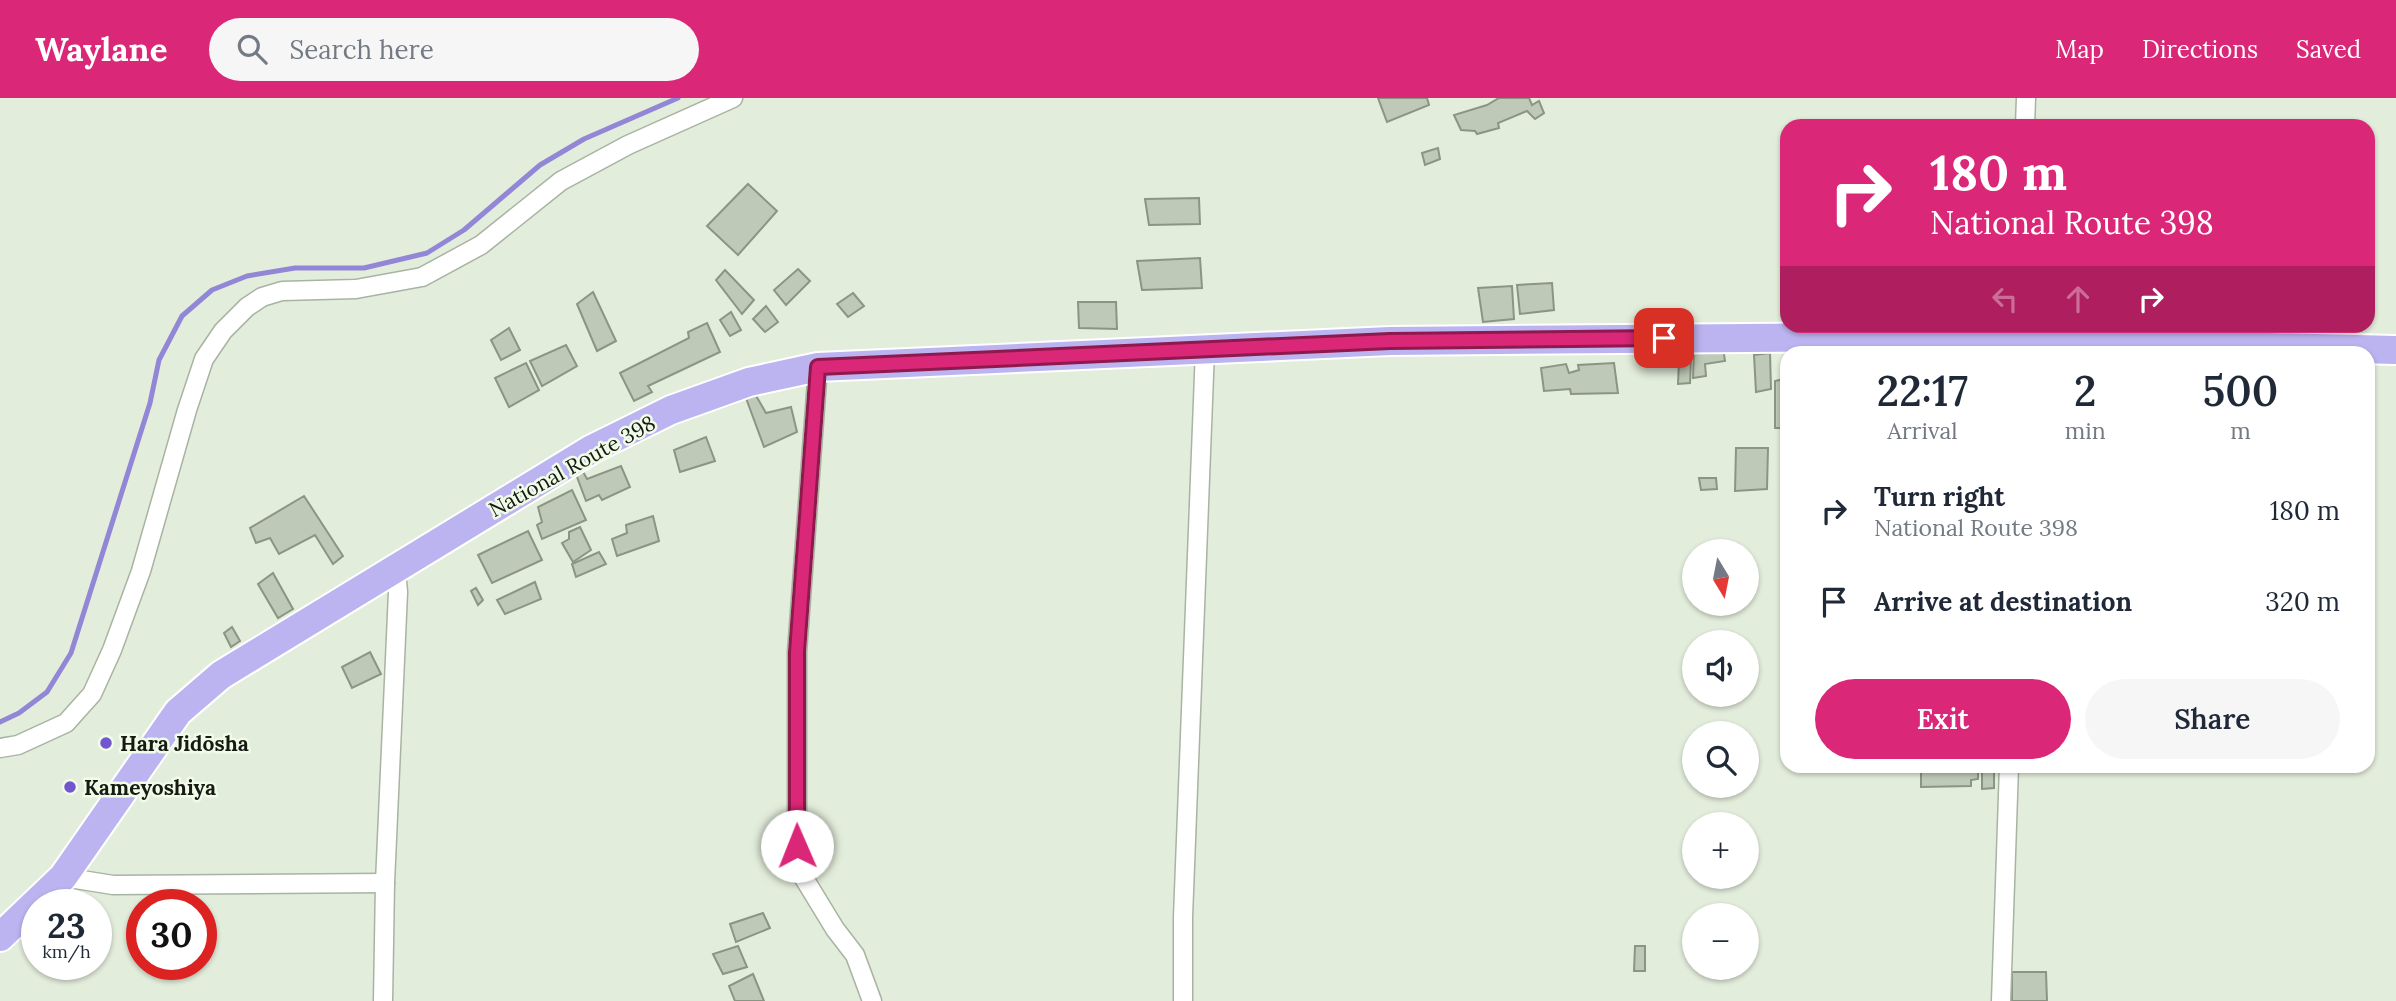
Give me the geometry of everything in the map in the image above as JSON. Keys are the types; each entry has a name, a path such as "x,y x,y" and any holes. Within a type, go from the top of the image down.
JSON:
{"highway":[{"name":"National Route 398","path":"0,937 63,877 178,712 221,675 592,449 671,410 749,382 818,367 1390,341 1842,337 2247,346"},
{"name":"National Route 398","path":"2375,349 2396,350"}],"street":[{"path":"0,748 18,745 66,723 92,694 112,650 141,571 204,359 223,331 247,307 262,297 282,291 356,289 422,277 481,245 561,181 628,145 733,98"},
{"path":"2025,119 2026,98"},
{"path":"1183,1001 1183,918 1205,349"},
{"path":"818,367 797,652 797,846 800,870 835,929 855,955 872,1001"},
{"path":"383,1001 384,883 398,592 396,569"},
{"path":"2001,1001 2009,773"},
{"path":"63,877 113,885 384,883"}],"building":[{"path":"1378,98 1427,98 1429,105 1387,122"},
{"path":"1499,98 1529,98 1532,105 1539,101 1544,113 1535,119 1527,111 1498,123 1499,128 1477,134 1475,131 1461,130 1454,115 1487,105"},
{"path":"1438,148 1440,159 1425,165 1422,153"},
{"path":"748,184 777,211 738,255 707,226"},
{"path":"1199,198 1200,224 1149,225 1145,199"},
{"path":"1200,258 1202,288 1142,290 1137,261"},
{"path":"798,269 810,281 786,305 774,290"},
{"path":"725,270 754,300 742,314 716,280"},
{"path":"1552,283 1554,310 1520,314 1517,285"},
{"path":"1512,286 1514,319 1483,322 1478,288"},
{"path":"593,292 616,341 597,351 577,304"},
{"path":"853,293 864,306 848,317 837,304"},
{"path":"1078,302 1116,302 1117,329 1079,328"},
{"path":"766,306 778,322 765,332 753,319"},
{"path":"731,312 741,330 730,336 720,320"},
{"path":"707,323 720,352 648,386 652,392 634,401 620,373 689,338 688,332"},
{"path":"509,328 520,350 501,360 491,340"},
{"path":"566,345 577,366 542,386 530,361"},
{"path":"1723,348 1725,361 1705,364 1706,376 1693,378 1694,349"},
{"path":"1770,353 1771,389 1756,392 1754,355"},
{"path":"1679,360 1691,360 1690,383 1678,384"},
{"path":"526,363 539,390 509,407 495,378"},
{"path":"1614,363 1618,393 1571,394 1570,389 1544,391 1541,368 1566,364 1569,373 1579,370 1578,365"},
{"path":"1780,380 1780,428 1775,428 1775,381"},
{"path":"755,394 766,413 791,407 797,432 764,447 746,398"},
{"path":"706,437 715,461 680,472 674,450"},
{"path":"1736,448 1768,448 1767,489 1735,491"},
{"path":"580,466 587,479 621,466 630,487 602,500 599,495 586,501 574,469"},
{"path":"1699,478 1716,478 1717,489 1701,490"},
{"path":"572,490 586,520 542,539 537,525 542,522 538,507"},
{"path":"304,496 343,556 333,564 315,535 279,554 270,538 256,543 250,528"},
{"path":"653,516 659,541 617,556 612,539 627,533 626,525"},
{"path":"580,527 591,550 573,562 562,543 569,539 569,532"},
{"path":"528,531 542,560 492,583 478,555"},
{"path":"599,552 606,564 576,577 572,564"},
{"path":"273,573 293,609 278,618 258,584"},
{"path":"535,582 541,599 505,614 497,600"},
{"path":"476,588 483,600 478,605 471,591"},
{"path":"232,627 240,641 231,647 224,633"},
{"path":"370,652 381,674 352,688 342,667"},
{"path":"1921,773 1978,773 1978,779 1971,780 1971,786 1921,787"},
{"path":"1982,773 1994,773 1994,788 1982,789"},
{"path":"763,913 770,928 736,942 730,924"},
{"path":"738,946 747,967 723,974 713,954"},
{"path":"1635,946 1645,946 1645,971 1634,971"},
{"path":"2012,972 2046,972 2047,1001 2012,1001"},
{"path":"753,974 764,1001 735,1001 729,986"}],"waterway":[{"path":"0,722 19,713 47,692 71,653 150,403 159,360 182,316 212,290 247,276 295,268 364,268 427,253 464,230 540,165 584,139 678,98"}],"place":[{"name":"Hara Jidōsha","path":"106,743"},
{"name":"Kameyoshiya","path":"70,787"}],"route":[{"path":"797,846 797,652 818,367 1390,341 1664,338"}]}
